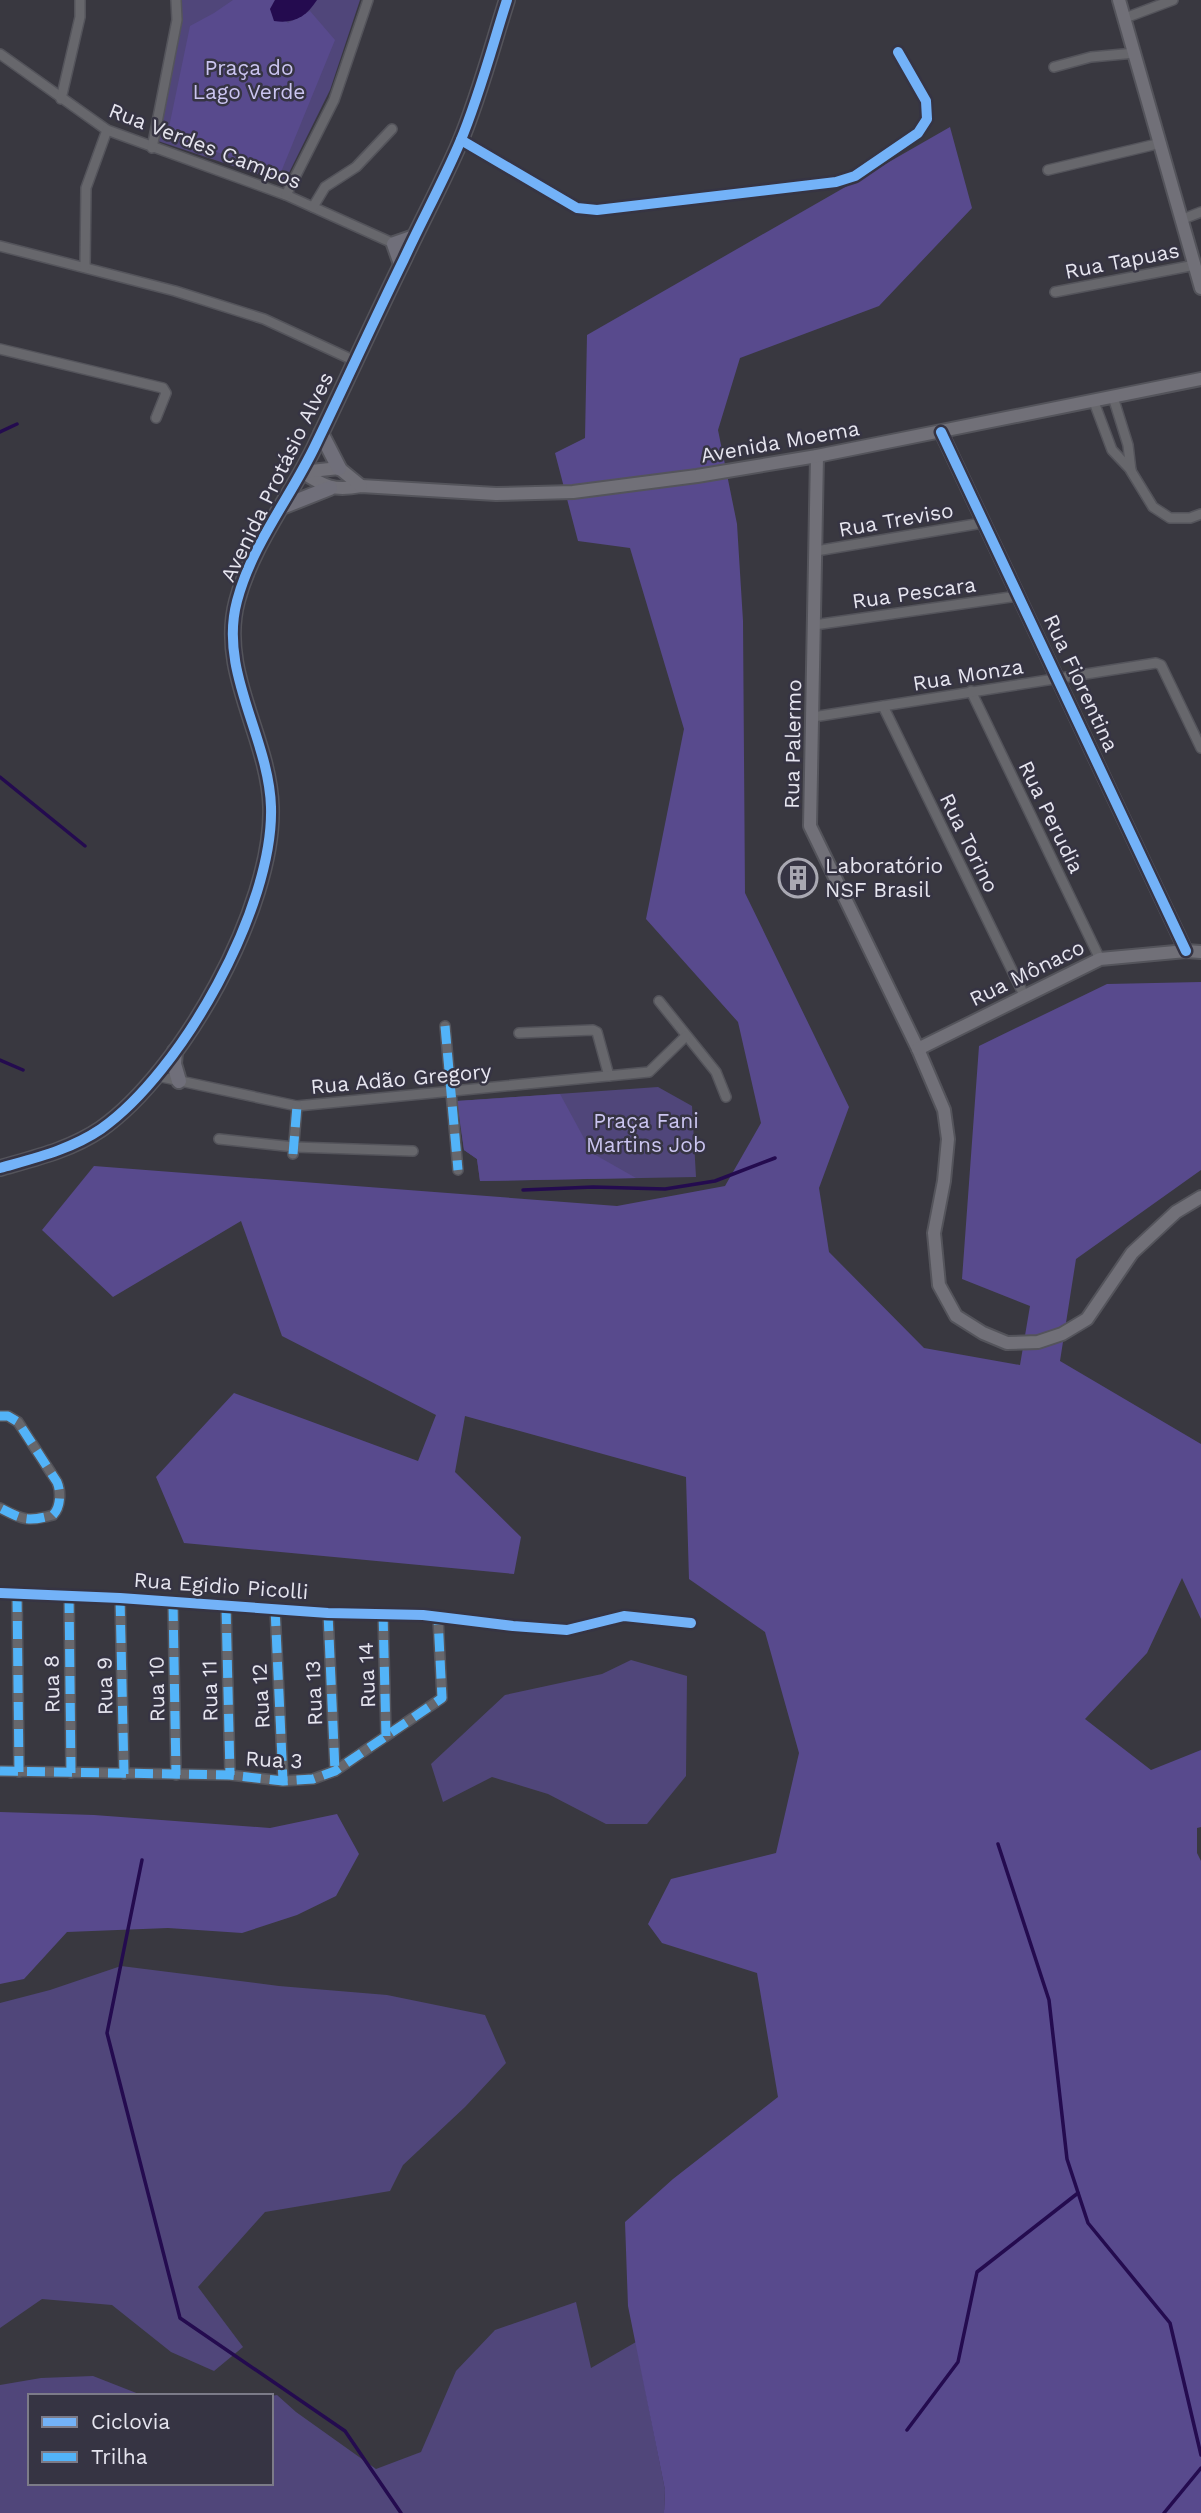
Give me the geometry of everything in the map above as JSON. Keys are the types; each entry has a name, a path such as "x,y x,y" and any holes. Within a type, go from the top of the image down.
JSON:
{"main road":[{"name":"Avenida Protásio Alves","path":"0,1168 75,1144 118,1115 158,1076 222,975 242,936 260,887 270,846 271,806 266,763 237,674 231,638 237,602 252,559 302,472 401,264 406,244 461,140 507,0"},
{"path":"1119,0 1201,288"},
{"name":"Avenida Moema","path":"330,488 360,486 496,494 573,492 697,476 817,456 1201,379"},
{"name":"Rua Fiorentina","path":"941,432 1186,951"},
{"path":"321,433 339,468 360,486"},
{"name":"Rua Palermo","path":"817,456 810,826 918,1049 944,1110 948,1139 944,1181 934,1233 939,1285 956,1316 983,1333 1007,1343 1038,1342 1062,1334 1087,1319 1132,1253 1176,1212 1201,1197"},
{"path":"302,472 339,468"},
{"path":"302,472 330,488"},
{"path":"282,507 330,488"},
{"name":"Rua Mônaco","path":"918,1049 1100,959 1201,952"},
{"path":"176,1049 174,1064 179,1081"}],"street":[{"path":"61,99 80,16 80,0"},
{"path":"152,148 177,20 176,0"},
{"path":"286,195 334,100 368,0"},
{"path":"1125,18 1173,0"},
{"path":"461,140 578,208 597,210 836,182 855,176 897,147 918,132 927,119 926,101 898,52"},
{"path":"1054,67 1091,57 1135,53"},
{"name":"Rua Verdes Campos","path":"0,54 107,130 286,195 406,244"},
{"path":"313,207 325,187 356,167 392,129"},
{"path":"85,267 86,188 107,130"},
{"path":"1048,170 1161,143"},
{"path":"1183,219 1201,212"},
{"path":"0,246 175,291 264,319 355,361"},
{"name":"Rua Tapuas","path":"1055,292 1195,265"},
{"path":"0,349 163,388 166,393 156,418"},
{"path":"1113,397 1128,444 1131,471"},
{"path":"1094,402 1112,450 1131,471 1153,507 1170,518 1190,518 1201,514"},
{"name":"Rua Treviso","path":"816,551 982,523"},
{"name":"Rua Pescara","path":"814,625 1018,596"},
{"name":"Rua Monza","path":"813,717 1156,663 1161,666 1196,726 1201,748"},
{"name":"Rua Perudia","path":"971,691 1100,959"},
{"name":"Rua Torino","path":"883,706 1024,995"},
{"path":"659,1001 716,1072 726,1097"},
{"path":"445,1026 458,1170"},
{"path":"519,1033 593,1030 597,1032 609,1076"},
{"name":"Rua Adão Gregory","path":"158,1076 297,1106 649,1072 687,1036"},
{"path":"293,1151 297,1106"},
{"path":"219,1139 293,1151 413,1151"},
{"path":"0,1416 8,1416 18,1422 60,1490 58,1508 54,1515 24,1520 0,1508"},
{"name":"Rua Egidio Picolli","path":"0,1593 120,1598 328,1613 423,1615 567,1630 624,1616 691,1623"},
{"path":"17,1594 19,1772"},
{"name":"Rua 8","path":"69,1595 71,1773"},
{"name":"Rua 9","path":"120,1598 124,1774"},
{"name":"Rua 10","path":"173,1603 176,1774"},
{"name":"Rua 11","path":"226,1606 230,1775"},
{"name":"Rua 12","path":"275,1608 283,1782"},
{"name":"Rua 13","path":"328,1613 335,1771"},
{"name":"Rua 14","path":"383,1613 386,1736"},
{"name":"Rua 3","path":"0,1771 230,1775 283,1782 313,1779 335,1771 442,1698 439,1618"}],"green space":[{"name":"Praça do Lago Verde","path":"182,0 360,0 330,90 284,183 158,141 182,22"},
{"name":"Praça do Lago Verde","path":"233,0 275,0 270,9 288,23 310,11 335,40 281,172 167,137 190,26"},
{"path":"950,127 972,208 879,306 740,358 718,430 737,524 743,621 745,893 849,1107 819,1188 829,1252 924,1348 1020,1365 1030,1306 962,1279 979,1046 1107,984 1201,982 1201,1170 1076,1259 1060,1361 1201,1444 1201,1619 1182,1578 1147,1653 1085,1719 1151,1770 1201,1750 1201,1827 1197,1828 1197,1853 1201,1861 1201,2513 664,2513 665,2490 628,2306 625,2222 673,2179 778,2097 757,1973 662,1943 648,1924 671,1879 776,1853 799,1753 765,1632 689,1579 686,1477 465,1416 455,1472 521,1537 514,1574 184,1543 156,1477 234,1393 418,1461 436,1415 282,1336 241,1221 113,1297 42,1230 94,1166 617,1206 725,1186 761,1123 738,1022 646,919 684,729 630,548 578,541 555,453 585,438 587,335"},
{"name":"Praça Fani Martins Job","path":"658,1087 692,1106 696,1177 480,1181 477,1159 464,1150 457,1101"},
{"path":"560,1094 592,1153 636,1178 480,1181 477,1159 464,1150 457,1101"},
{"path":"631,1660 687,1676 686,1776 647,1824 606,1824 548,1794 492,1777 443,1802 431,1764 505,1695 602,1674"},
{"path":"0,1812 94,1815 270,1828 337,1814 359,1854 336,1896 297,1915 242,1933 168,1928 67,1932 24,1979 0,1984"},
{"path":"121,1966 279,1986 387,1995 485,2015 506,2063 465,2107 403,2165 390,2191 265,2212 198,2287 243,2347 214,2371 171,2352 112,2305 42,2299 0,2328 0,2003 50,1990"},
{"path":"576,2302 591,2368 636,2342 665,2490 664,2510 1201,2466 1201,2513 0,2513 0,2385 41,2378 93,2376 139,2394 28,2394 28,2485 273,2485 273,2396 277,2395 296,2412 376,2469 421,2452 456,2371 495,2330"}],"shaded area":[{"path":"275,0 317,0 299,18 281,22 274,21 270,9"}],"waterway":[{"path":"0,432 17,424"},
{"path":"0,777 85,846"},
{"path":"0,1060 23,1070"},
{"path":"523,1190 593,1187 665,1189 715,1181 775,1158"},
{"path":"998,1844 1049,2000 1067,2159 1088,2223 1170,2323 1201,2455"},
{"path":"142,1860 107,2033 180,2318 345,2431 401,2513"},
{"path":"907,2430 958,2362 977,2272 1078,2193"},
{"path":"1164,2513 1201,2468"}],"marked path":[{"path":"445,1026 458,1170"},
{"path":"293,1154 297,1106"},
{"path":"0,1416 8,1416 18,1422 57,1482 60,1494 53,1515 26,1519 0,1508"},
{"path":"17,1594 19,1772"},
{"path":"69,1595 71,1773"},
{"path":"120,1598 124,1774"},
{"path":"173,1603 176,1775"},
{"path":"226,1606 230,1775"},
{"path":"275,1608 283,1781"},
{"path":"328,1613 335,1771"},
{"path":"383,1613 386,1736"},
{"path":"0,1771 230,1775 283,1781 313,1779 335,1771 442,1698 438,1618"}],"cycle path":[{"path":"0,1168 77,1143 101,1129 132,1103 162,1069 191,1028 218,984 240,938 257,891 268,847 271,807 262,755 234,653 233,627 237,601 252,560 316,444 453,157 467,125 507,0"},
{"path":"461,140 577,208 597,210 836,182 855,176 918,133 927,119 926,101 898,52"},
{"path":"941,432 1186,951"},
{"path":"0,1593 120,1598 328,1613 423,1615 567,1630 624,1616 691,1623"}],"place":[{"name":"Laboratório NSF Brasil","path":"798,878"}]}
